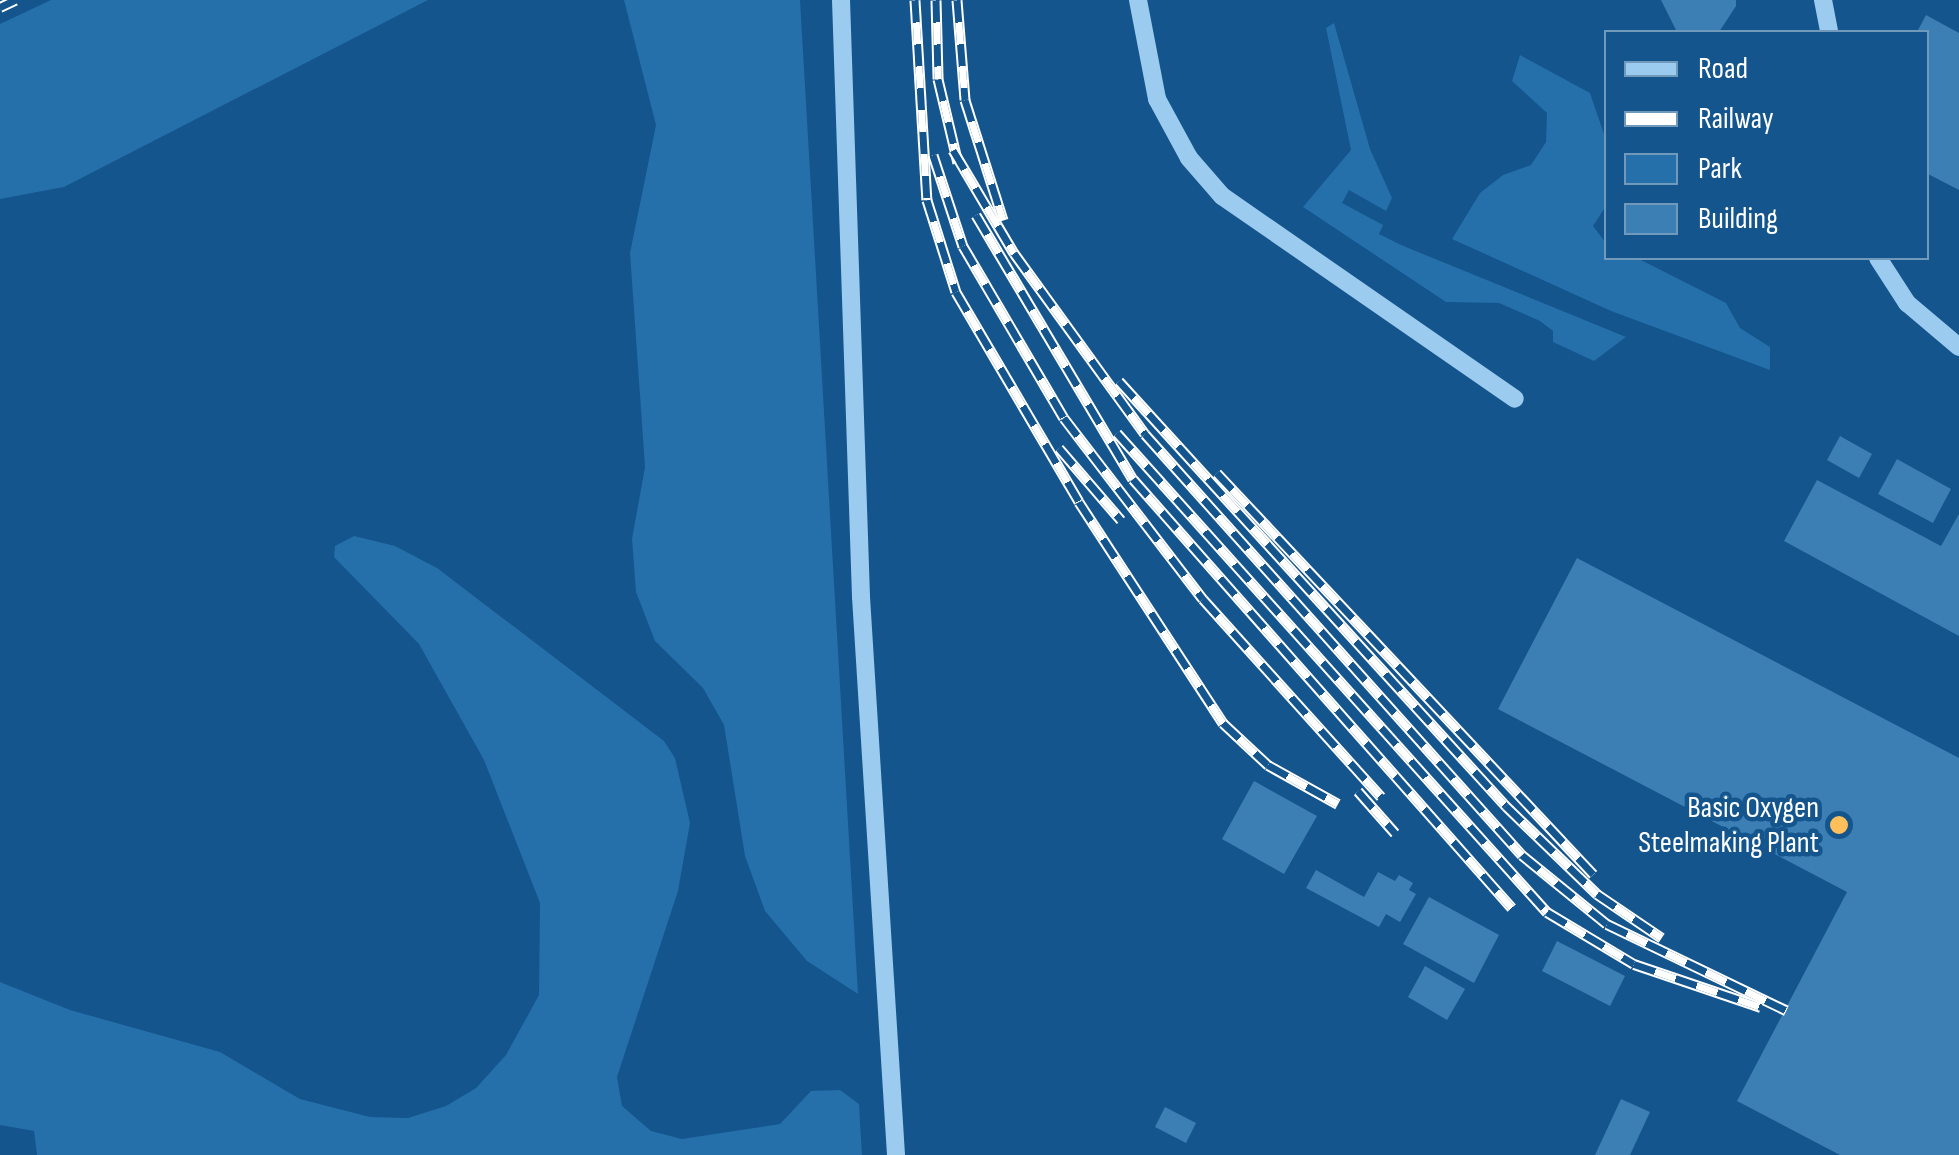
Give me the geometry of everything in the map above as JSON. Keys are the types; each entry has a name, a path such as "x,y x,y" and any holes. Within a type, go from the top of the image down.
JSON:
{"lane":[{"path":"841,0 861,597 896,1155"},
{"path":"1138,0 1157,100 1188,158 1222,196 1515,399"},
{"path":"1823,0 1830,30"},
{"path":"1879,260 1907,303 1959,346"}],"green space":[{"path":"51,0 428,0 64,187 0,199 0,24"},
{"path":"624,0 800,0 858,994 807,961 765,911 745,856 724,725 703,688 655,641 636,592 632,539 645,467 630,253 656,125"},
{"path":"1334,23 1370,149 1392,198 1386,211 1349,190 1342,203 1383,225 1379,234 1401,245 1626,337 1594,361 1553,342 1553,331 1540,321 1499,303 1446,302 1303,207 1351,150 1326,28"},
{"path":"1520,55 1590,93 1604,134 1604,209 1593,226 1604,240 1604,260 1641,260 1726,303 1740,328 1770,347 1770,370 1611,311 1452,239 1480,193 1503,175 1531,165 1546,142 1547,113 1512,81"},
{"path":"354,536 395,546 437,568 664,741 675,758 690,823 678,891 617,1077 622,1106 651,1131 682,1139 780,1124 811,1091 840,1090 859,1104 862,1155 37,1155 34,1131 0,1125 0,982 70,1010 220,1052 300,1099 370,1117 408,1118 446,1106 476,1088 506,1055 539,995 540,903 484,760 419,644 334,557 335,546"}],"building":[{"path":"1661,0 1736,0 1720,30 1676,30"},
{"path":"1926,15 1959,33 1959,190 1929,175 1929,30 1918,30"},
{"path":"1840,436 1872,454 1859,478 1827,460"},
{"path":"1897,459 1951,489 1933,523 1878,494"},
{"path":"1817,480 1941,546 1959,514 1959,636 1784,541"},
{"name":"Basic Oxygen Steelmaking Plant","path":"1577,558 1959,758 1959,1155 1840,1155 1737,1101 1847,892 1498,709"},
{"path":"1254,781 1317,816 1284,874 1222,839"},
{"path":"1316,870 1364,897 1378,872 1395,881 1399,875 1413,883 1409,890 1416,894 1400,922 1386,914 1379,927 1306,888"},
{"path":"1429,897 1499,935 1474,983 1403,944"},
{"path":"1557,941 1625,976 1610,1006 1542,971"},
{"path":"1425,966 1465,989 1447,1020 1408,997"},
{"path":"1621,1099 1650,1112 1630,1155 1595,1155"},
{"path":"1165,1107 1196,1123 1186,1143 1155,1127"}],"railway":[{"path":"0,7 15,0"},
{"path":"915,0 927,200 956,292 1079,502 1223,723 1268,765 1338,804"},
{"path":"936,0 938,79 958,163"},
{"path":"957,0 965,100 1003,220"},
{"path":"953,150 1014,253 1145,434 1522,855 1607,924 1786,1010"},
{"path":"933,155 963,246 1064,418 1203,599 1381,797"},
{"path":"976,215 1133,479 1512,908"},
{"path":"1119,381 1506,806 1597,894 1662,938"},
{"path":"1117,433 1547,912 1634,964 1761,1007"},
{"path":"1059,448 1121,520"},
{"path":"1217,473 1593,874"},
{"path":"1358,791 1395,833"}],"place":[{"name":"Basic Oxygen Steelmaking Plant","path":"1839,825"}]}
